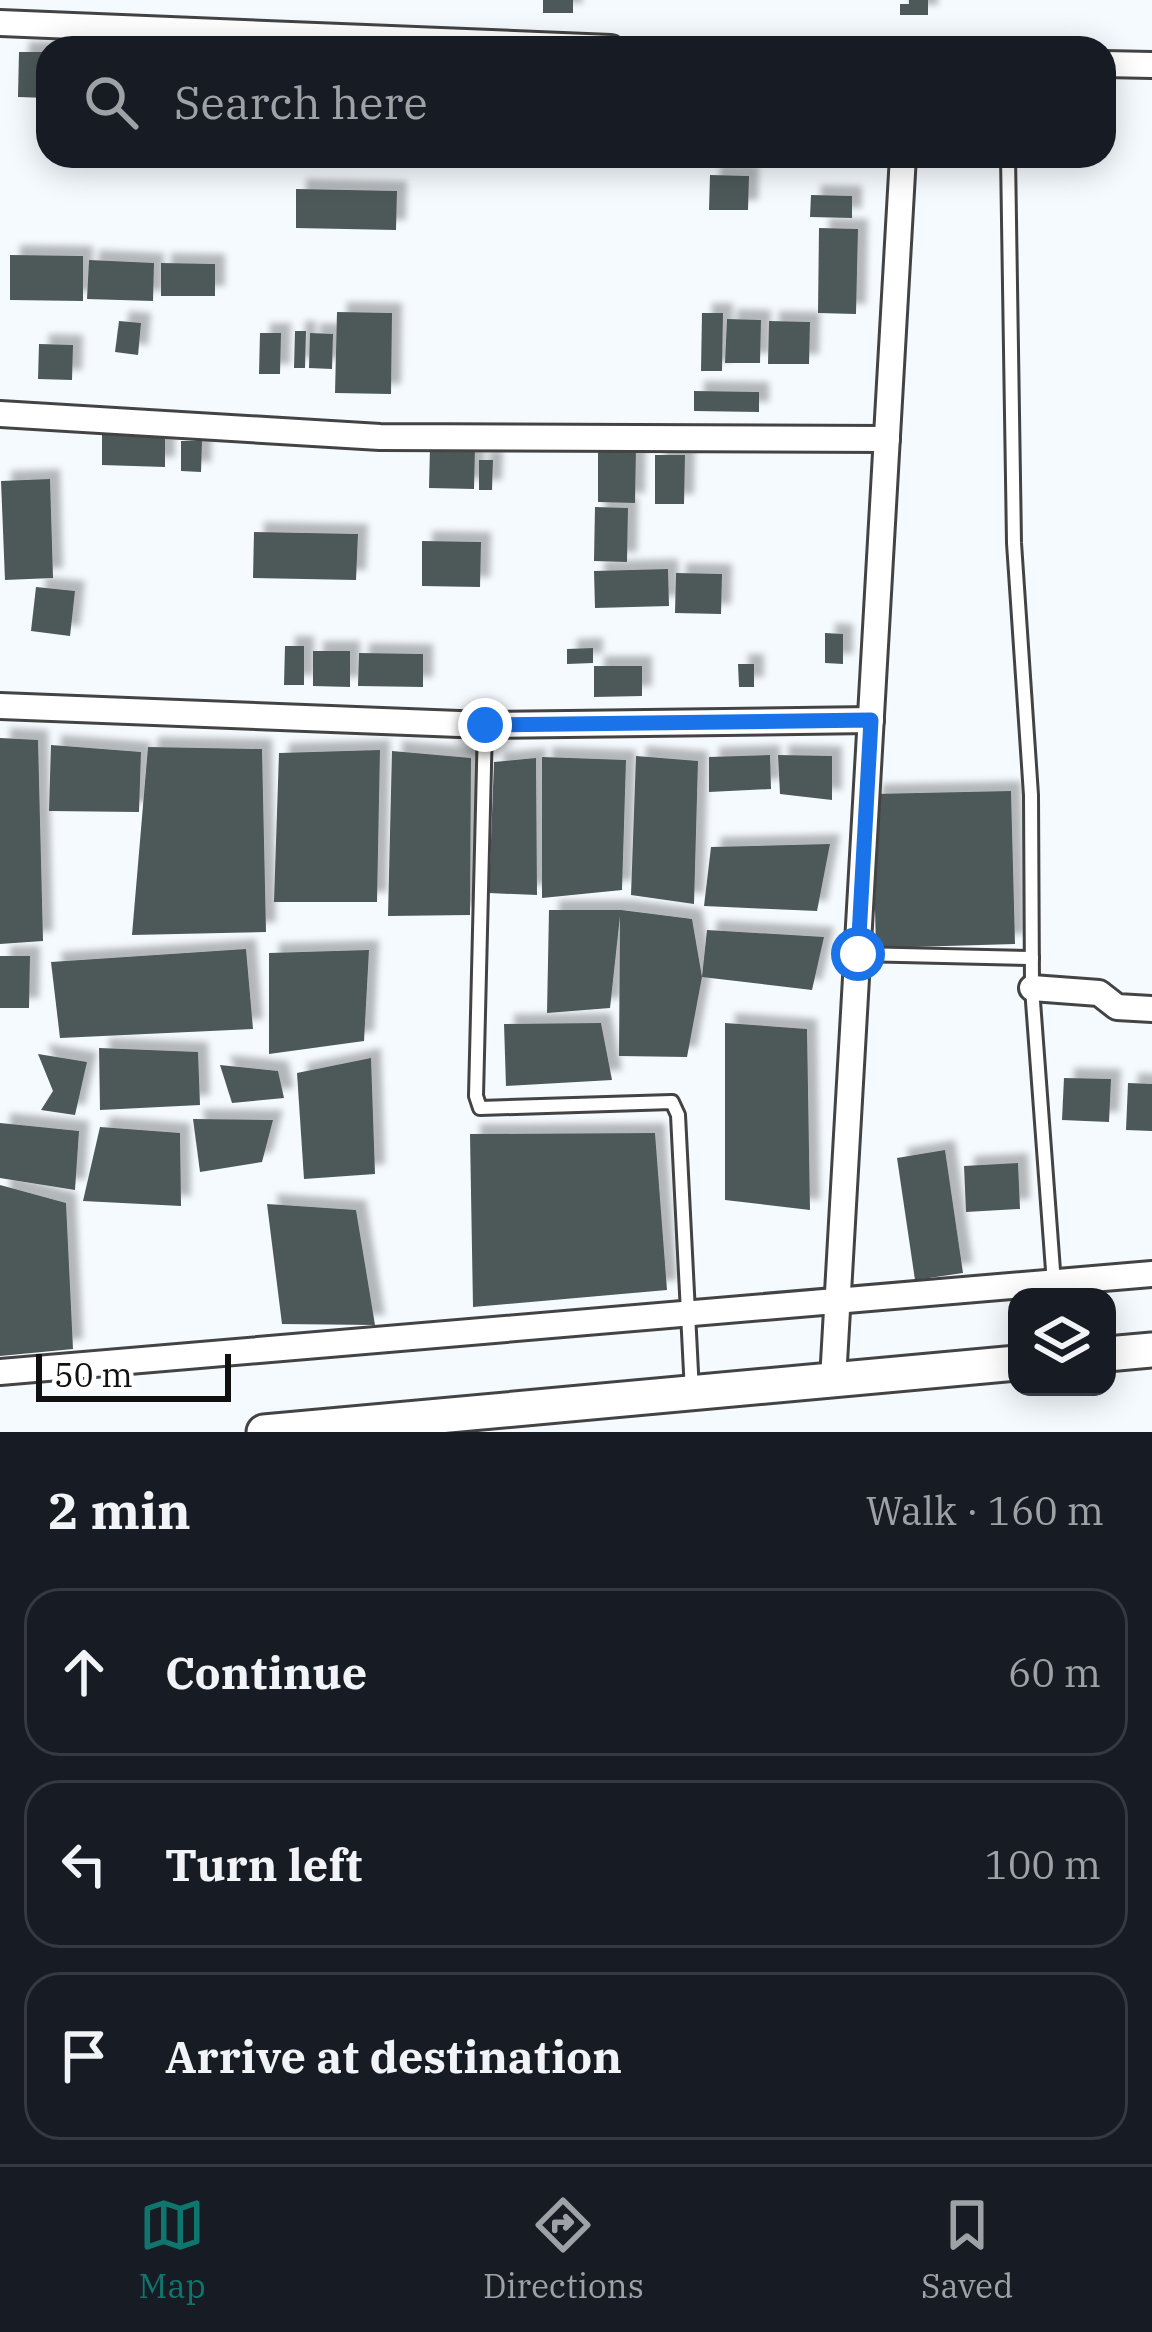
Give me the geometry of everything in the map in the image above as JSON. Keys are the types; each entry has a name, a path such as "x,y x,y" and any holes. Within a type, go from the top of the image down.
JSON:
{"street":[{"path":"0,23 318,36"},
{"path":"1116,64 1152,65"},
{"path":"833,1380 902,168"},
{"path":"0,414 380,437 887,440"},
{"path":"0,706 485,725 871,720"},
{"path":"1032,988 1099,993 1117,1007 1152,1009"},
{"path":"1054,1288 1152,1274"},
{"path":"0,1372 838,1300 1008,1291"},
{"path":"1116,1353 1152,1350"},
{"path":"264,1432 1008,1364"}],"lane":[{"path":"1008,168 1014,544 1031,795 1032,988 1054,1288"},
{"path":"485,725 476,1096 480,1108 672,1102 678,1115 692,1393"},
{"path":"858,954 1032,958"}],"building":[{"path":"543,0 573,0 573,13 543,13"},
{"path":"909,0 928,0 928,15 900,15 900,4 909,4"},
{"path":"19,52 36,52 36,98 18,97"},
{"path":"710,175 749,176 748,210 709,210"},
{"path":"296,189 397,191 396,230 296,228"},
{"path":"811,195 852,196 852,218 810,217"},
{"path":"819,228 858,229 856,314 818,313"},
{"path":"10,255 83,256 83,301 10,300"},
{"path":"89,260 154,263 153,301 87,299"},
{"path":"161,263 215,264 215,296 161,296"},
{"path":"337,312 392,313 391,394 335,393"},
{"path":"702,313 723,313 722,371 701,371"},
{"path":"727,319 761,320 760,363 725,363"},
{"path":"119,321 141,323 138,355 115,352"},
{"path":"769,321 810,322 809,364 768,364"},
{"path":"295,331 306,331 305,368 294,368"},
{"path":"260,333 281,333 280,374 259,374"},
{"path":"310,333 333,334 332,369 309,368"},
{"path":"39,344 73,345 72,380 38,379"},
{"path":"694,391 759,392 759,412 694,411"},
{"path":"102,428 165,429 165,467 102,465"},
{"path":"181,441 202,441 201,472 181,471"},
{"path":"430,447 475,448 474,489 429,488"},
{"path":"598,447 636,448 635,503 598,502"},
{"path":"655,455 685,455 684,504 655,504"},
{"path":"479,460 493,460 492,490 479,490"},
{"path":"50,479 53,578 5,580 1,481"},
{"path":"595,507 628,508 627,562 594,561"},
{"path":"254,532 358,534 356,580 253,578"},
{"path":"422,541 481,542 480,587 422,586"},
{"path":"668,569 669,606 595,608 594,571"},
{"path":"676,573 722,574 721,614 675,613"},
{"path":"36,587 75,591 70,636 31,631"},
{"path":"825,633 843,634 843,664 825,663"},
{"path":"285,646 304,646 304,685 284,685"},
{"path":"593,648 593,663 567,664 567,649"},
{"path":"313,651 350,651 350,687 313,686"},
{"path":"359,653 423,654 423,687 358,686"},
{"path":"738,664 754,664 754,687 739,687"},
{"path":"594,666 642,666 642,696 594,697"},
{"path":"0,738 38,740 43,941 0,944"},
{"path":"51,745 141,752 139,812 49,811"},
{"path":"148,747 262,749 266,932 132,935"},
{"path":"380,750 377,902 274,902 279,753"},
{"path":"392,751 471,758 470,915 388,916"},
{"path":"770,755 771,789 709,792 709,757"},
{"path":"778,755 832,756 832,800 780,794"},
{"path":"636,756 698,761 694,904 631,895"},
{"path":"542,757 626,760 622,890 542,898"},
{"path":"536,758 537,895 489,893 494,762"},
{"path":"1011,791 1015,944 876,948 872,794"},
{"path":"830,844 817,911 704,906 711,847"},
{"path":"549,910 621,910 692,919 702,977 687,1057 619,1056 620,916 610,1008 547,1013"},
{"path":"707,930 824,937 812,990 702,977"},
{"path":"246,949 253,1029 60,1038 51,962"},
{"path":"369,950 364,1041 269,1054 269,953"},
{"path":"0,956 30,956 29,1008 0,1008"},
{"path":"601,1023 612,1080 506,1086 504,1024"},
{"path":"725,1023 807,1029 810,1210 725,1200"},
{"path":"99,1048 198,1052 200,1105 100,1110"},
{"path":"38,1054 87,1062 75,1115 41,1110 53,1091"},
{"path":"371,1058 375,1174 304,1179 297,1073"},
{"path":"220,1065 278,1071 284,1098 232,1103"},
{"path":"1064,1078 1111,1079 1109,1122 1062,1120"},
{"path":"1128,1083 1152,1084 1152,1131 1126,1130"},
{"path":"193,1119 273,1120 262,1162 200,1172"},
{"path":"0,1123 79,1131 75,1190 0,1178"},
{"path":"100,1127 180,1133 181,1206 83,1201"},
{"path":"655,1133 667,1290 473,1307 470,1134"},
{"path":"945,1150 963,1273 915,1280 897,1158"},
{"path":"1018,1163 1020,1209 966,1212 964,1166"},
{"path":"0,1185 66,1203 73,1349 0,1356"},
{"path":"267,1204 356,1210 375,1325 282,1324"}],"route":[{"path":"485,725 871,720 858,954"}]}
